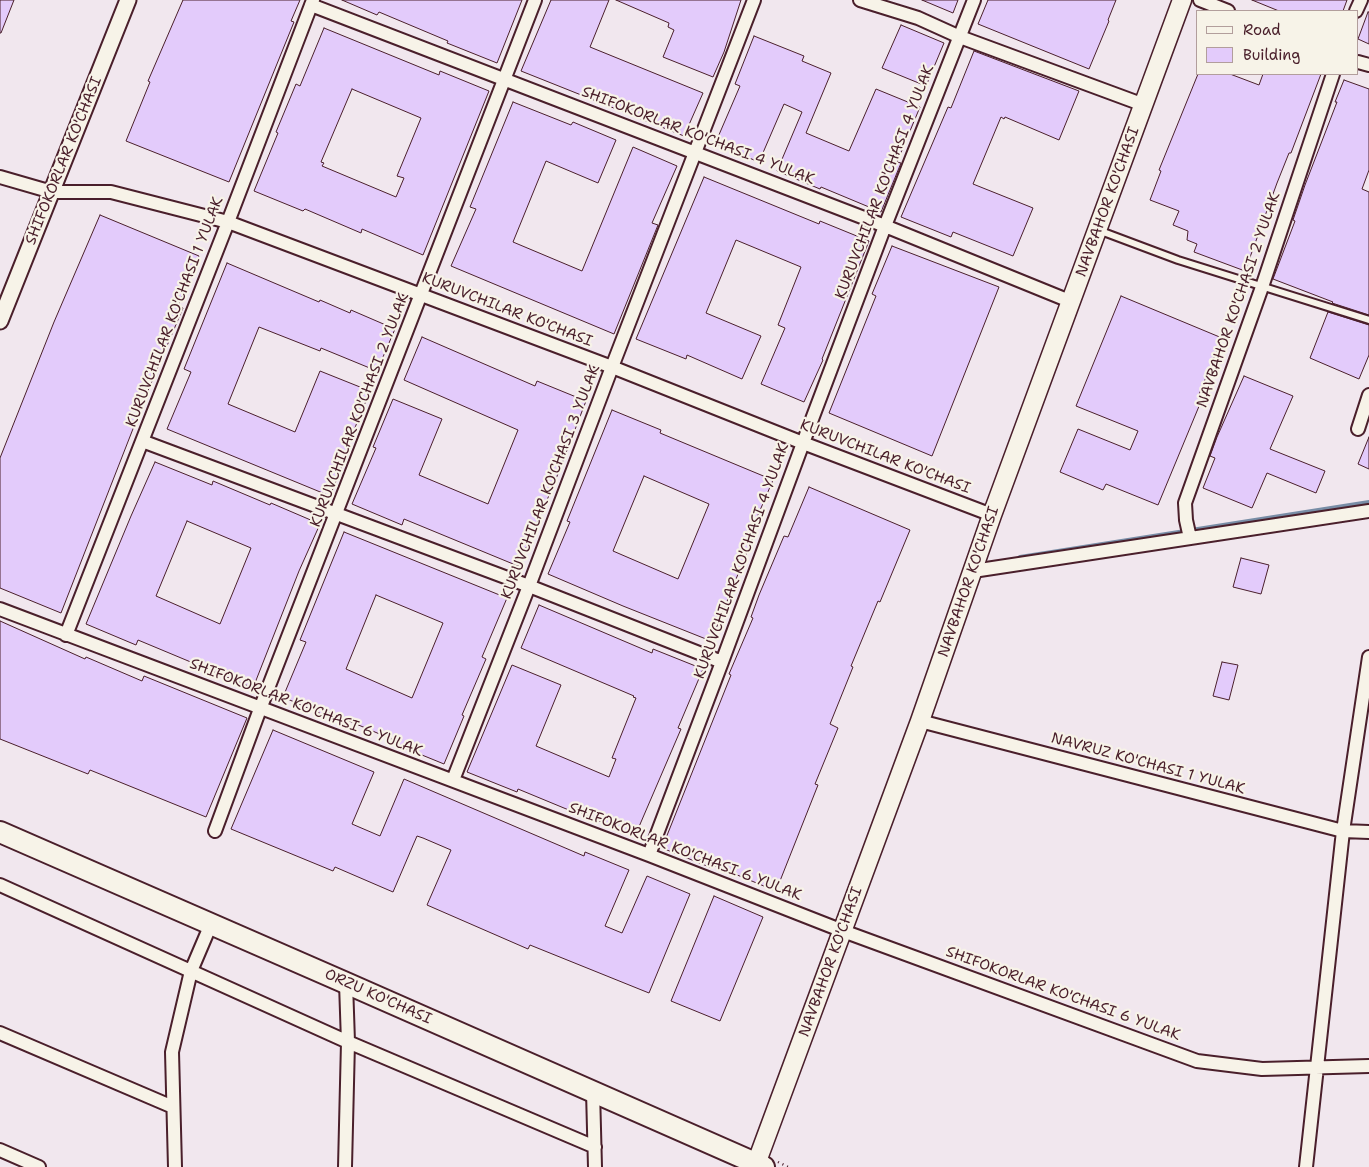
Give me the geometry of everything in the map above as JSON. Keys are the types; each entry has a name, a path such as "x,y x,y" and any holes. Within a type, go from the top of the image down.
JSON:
{"main road":[{"name":"NAVBAHOR KO'CHASI","path":"760,1165 992,515 1182,0"},
{"name":"ORZU KO'CHASI","path":"0,832 760,1165"}],"street":[{"name":"SHIFOKORLAR KO'CHASI","path":"0,321 128,0"},
{"name":"KURUVCHILAR KO'CHASI 2 YULAK","path":"215,831 260,709 535,0"},
{"name":"KURUVCHILAR KO'CHASI 3 YULAK","path":"453,780 530,586 612,367 754,0"},
{"path":"860,0 918,18 960,37 1144,105"},
{"name":"KURUVCHILAR KO'CHASI 4 YULAK","path":"649,854 802,443 974,0"},
{"path":"1200,0 1225,10"},
{"name":"SHIFOKORLAR KO'CHASI 4 YULAK","path":"312,3 885,226 1072,302"},
{"name":"KURUVCHILAR KO'CHASI 1 YULAK","path":"66,634 312,3"},
{"name":"NAVBAHOR KO'CHASI 2 YULAK","path":"1188,530 1185,503 1262,286 1333,75"},
{"name":"KURUVCHILAR KO'CHASI","path":"0,177 52,192 111,192 228,222 612,367 802,443 992,515"},
{"path":"1358,429 1369,395"},
{"path":"142,441 530,586 722,662"},
{"path":"972,571 1188,530 1368,514"},
{"name":"SHIFOKORLAR KO'CHASI 6 YULAK","path":"0,609 260,709 649,854 843,931 1197,1061 1262,1069 1369,1066"},
{"path":"1306,1167 1344,831 1369,657"},
{"name":"NAVRUZ KO'CHASI 1 YULAK","path":"920,721 1344,831 1369,832"},
{"path":"0,885 348,1042 595,1147"},
{"path":"175,1167 172,1052 191,971 211,924"},
{"path":"345,1167 348,1042 346,982"},
{"path":"0,1033 173,1107"},
{"path":"593,1091 595,1167"},
{"path":"0,1150 38,1167"}],"lane":[{"path":"1098,230 1178,260 1369,320"}],"building":[{"path":"0,0 14,0 1,33 0,33"},
{"path":"183,0 300,0 291,21 294,22 229,182 126,141 150,82 148,81"},
{"path":"342,0 522,0 497,63 379,12 377,15"},
{"path":"551,0 609,0 590,47 703,93 684,136 521,71"},
{"path":"616,0 741,0 724,52 713,77 663,57 674,30 668,27 669,23"},
{"path":"922,0 958,0 953,13"},
{"path":"988,0 1116,0 1089,69 978,24"},
{"path":"1252,0 1347,0 1343,10 1277,10"},
{"path":"1369,12 1369,44 1359,39"},
{"path":"901,25 944,43 926,86 882,68"},
{"path":"324,28 439,75 440,71 489,91 423,255 362,229 361,233 305,209 303,211 254,191 296,84 300,86","holes":["352,89 421,118 397,176 404,178 396,197 322,166 324,163 321,162"]},
{"path":"754,36 804,56 802,61 831,73 806,133 849,151 876,89 920,107 897,162 901,163 881,212 777,171 802,112 784,104 759,162 715,144 740,86 735,84"},
{"path":"974,51 1079,91 1059,140 1001,117 973,184 1033,208 1013,256 953,232 951,237 901,217 948,107 951,108"},
{"path":"1198,75 1233,75 1259,85 1263,75 1321,75 1291,153 1289,153 1277,183 1245,271 1194,252 1197,244 1187,240 1188,231 1173,225 1179,211 1150,200 1161,171 1159,170"},
{"path":"1344,80 1369,89 1369,170 1362,189 1369,192 1369,315 1332,303 1273,279"},
{"path":"513,102 571,125 573,122 616,140 598,183 546,161 513,242 582,271 633,147 677,166 652,223 658,225 614,334 451,266 476,209 470,207"},
{"path":"704,177 819,224 820,221 869,241 823,360 804,402 761,384 785,328 778,325 801,267 736,240 706,313 761,336 742,379 687,355 686,359 636,339"},
{"path":"100,215 199,256 178,306 183,308 147,393 61,613 0,588 0,458 54,322"},
{"path":"892,246 999,287 932,456 829,413 876,296 872,294"},
{"path":"227,263 319,302 320,300 350,313 351,310 395,329 377,371 321,348 320,351 259,327 228,404 295,432 320,371 370,391 347,447 349,448 330,496 167,429 191,372 184,369"},
{"path":"1121,296 1222,338 1198,397 1202,399 1158,505 1106,484 1103,490 1060,472 1078,429 1130,450 1138,431 1076,406"},
{"path":"1328,312 1369,325 1369,355 1359,379 1310,358"},
{"path":"422,337 535,386 537,381 586,401 554,484 518,566 404,519 402,525 352,504 376,448 373,447 393,399 442,419 419,475 488,504 518,430 404,380"},
{"path":"1244,376 1293,396 1270,449 1325,471 1316,493 1267,473 1252,508 1203,488 1215,458 1210,456"},
{"path":"612,410 661,430 660,433 773,480 749,536 753,537 711,641 548,574 570,522 567,521","holes":["644,476 709,504 678,579 613,551"]},
{"path":"1369,437 1369,469 1358,464"},
{"path":"155,462 212,485 213,481 320,524 299,571 253,688 138,640 136,645 86,624","holes":["187,521 251,548 220,624 156,596"]},
{"path":"809,487 910,530 851,666 853,667 830,724 838,728 815,784 818,785 776,891 713,865 712,868 662,848 731,675 729,674 753,618 751,617 759,595 784,536 788,537"},
{"path":"344,532 507,598 482,657 486,659 444,764 395,744 396,741 328,712 326,716 283,697 306,642 300,640","holes":["376,595 443,623 412,698 346,669"]},
{"path":"1241,558 1269,565 1261,594 1233,587"},
{"path":"539,605 652,653 653,649 703,669 678,728 681,729 635,836 576,811 576,813 518,789 517,792 467,772 512,665 561,685 536,746 609,777 616,759 612,758 636,698 521,648"},
{"path":"0,621 85,659 86,657 142,681 144,676 247,718 206,817 90,770 88,774 0,739"},
{"path":"1222,662 1238,665 1229,700 1213,696"},
{"path":"273,730 374,772 352,824 380,836 404,779 584,856 585,852 629,870 605,926 622,933 647,876 690,894 649,993 530,945 528,949 427,905 451,850 423,838 417,836 393,892 335,867 333,871 231,829"},
{"path":"714,896 763,917 720,1021 671,1001"}],"waterway":[{"path":"1020,557 1369,502"}]}
